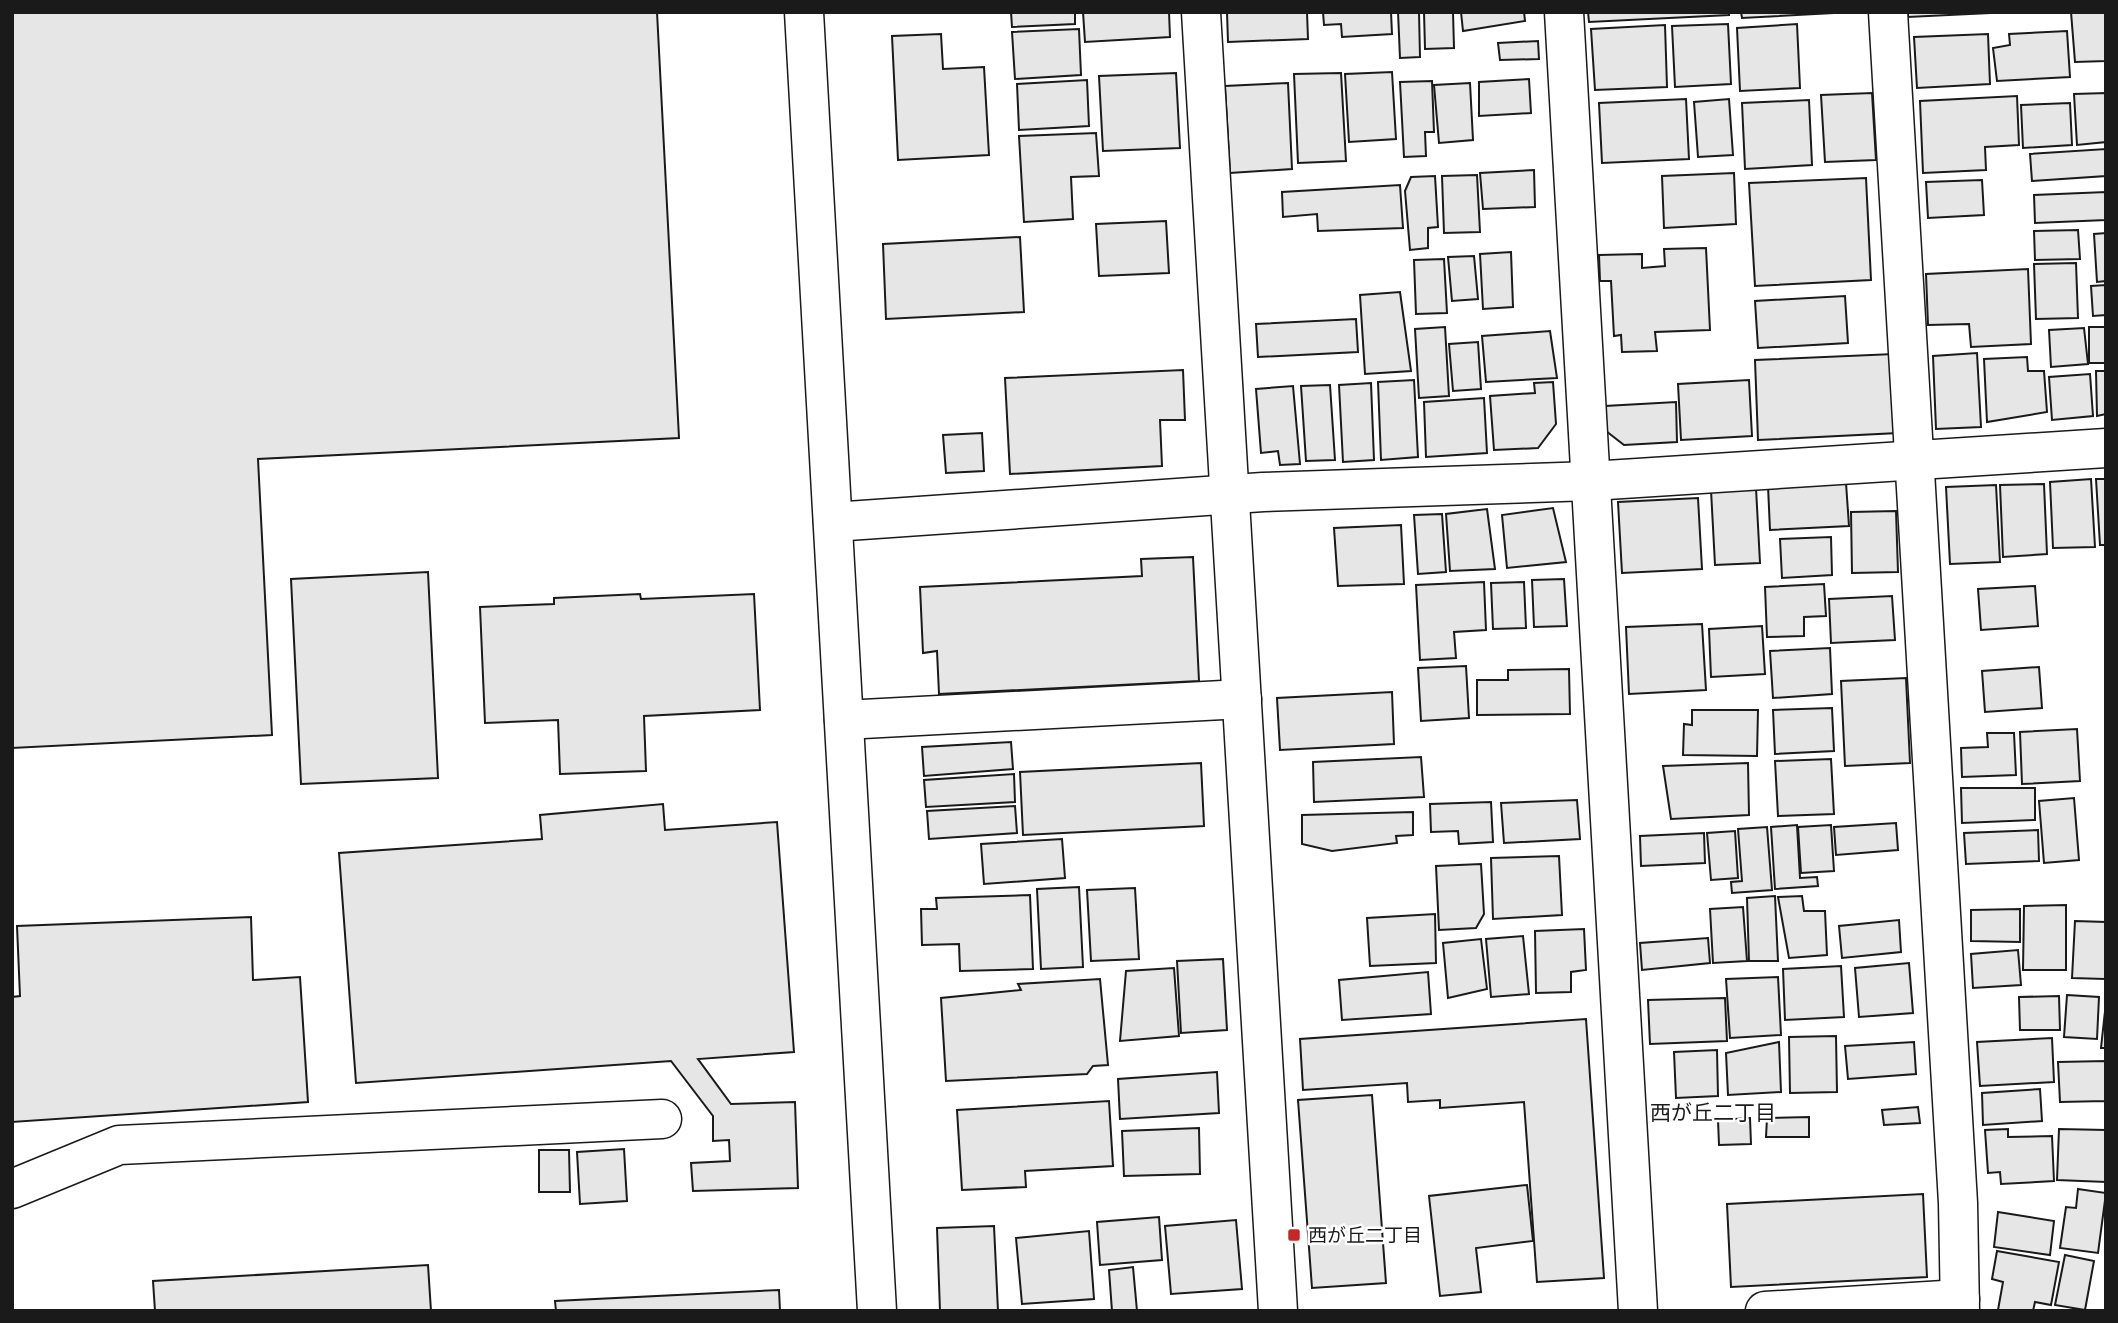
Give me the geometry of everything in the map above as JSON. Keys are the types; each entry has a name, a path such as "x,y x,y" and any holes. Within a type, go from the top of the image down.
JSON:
{"street":[{"path":"804,12 877,1311"},
{"path":"1200,12 1278,1311"},
{"path":"1564,12 1638,1311"},
{"path":"1765,1311 1960,1305 1957,1189 1888,12"},
{"path":"833,522 1230,495 1591,481 1915,458 2106,448"},
{"path":"844,720 1242,699"},
{"path":"12,1189 118,1145 663,1119"}],"building":[{"path":"12,12 657,12 679,438 258,459 272,735 12,748"},
{"path":"1011,12 1075,12 1075,24 1012,27"},
{"path":"1083,12 1169,12 1170,37 1085,42"},
{"path":"1227,12 1307,12 1308,39 1228,42"},
{"path":"1323,12 1391,12 1392,34 1342,37 1341,24 1324,25"},
{"path":"1398,12 1419,12 1420,57 1400,58"},
{"path":"1424,12 1453,12 1454,48 1425,49"},
{"path":"1461,12 1524,12 1525,21 1463,31"},
{"path":"1588,12 1729,12 1729,15 1589,22"},
{"path":"1741,12 1853,12 1742,18"},
{"path":"1908,12 1990,12 1990,13 1908,17"},
{"path":"2071,12 2106,12 2106,61 2075,62"},
{"path":"1728,24 1731,84 1675,87 1672,26"},
{"path":"1797,24 1800,88 1740,91 1737,28"},
{"path":"1665,25 1667,87 1595,90 1591,29"},
{"path":"1079,29 1081,75 1015,79 1012,32"},
{"path":"2067,31 2070,77 1997,81 1993,48 2010,45 2009,34"},
{"path":"941,34 943,69 984,67 989,155 898,160 892,36"},
{"path":"1988,34 1990,84 1917,88 1914,37"},
{"path":"1538,41 1539,59 1500,60 1498,43"},
{"path":"1392,72 1396,139 1349,142 1345,74"},
{"path":"1176,73 1180,148 1103,151 1099,76"},
{"path":"1341,73 1346,161 1298,163 1294,74"},
{"path":"1529,79 1531,113 1479,116 1479,82"},
{"path":"1087,80 1089,126 1019,130 1017,84"},
{"path":"1432,81 1434,132 1425,132 1426,156 1404,157 1400,82"},
{"path":"1288,83 1292,169 1230,173 1225,86"},
{"path":"1470,83 1473,140 1439,143 1434,85"},
{"path":"1872,93 1876,160 1825,162 1821,95"},
{"path":"2106,93 2106,142 2077,145 2074,94"},
{"path":"2017,96 2019,145 1985,147 1986,170 1923,173 1920,101"},
{"path":"1686,99 1689,159 1602,163 1599,103"},
{"path":"1729,99 1733,155 1698,157 1694,102"},
{"path":"1809,100 1812,165 1745,169 1742,103"},
{"path":"2070,103 2072,145 2023,148 2021,105"},
{"path":"1096,133 1099,176 1071,177 1073,219 1024,222 1019,136"},
{"path":"2106,149 2106,176 2032,181 2030,154"},
{"path":"1534,170 1535,207 1483,209 1480,173"},
{"path":"1734,173 1736,224 1664,228 1662,176"},
{"path":"1477,175 1480,232 1444,233 1442,176"},
{"path":"1435,176 1438,227 1428,228 1428,248 1410,250 1405,191 1411,177"},
{"path":"1866,178 1871,280 1755,286 1749,183"},
{"path":"1982,180 1984,215 1928,218 1926,182"},
{"path":"1400,185 1403,228 1318,231 1317,214 1283,217 1282,192"},
{"path":"2106,192 2106,220 2035,223 2034,195"},
{"path":"1166,221 1169,273 1099,276 1096,224"},
{"path":"2078,230 2080,259 2035,260 2034,231"},
{"path":"2106,233 2106,281 2097,282 2094,234"},
{"path":"1020,237 1024,312 886,319 883,244"},
{"path":"1706,248 1710,330 1655,332 1657,351 1622,352 1621,335 1614,336 1611,281 1600,281 1599,255 1642,254 1642,268 1665,266 1664,249"},
{"path":"1511,252 1513,307 1483,309 1480,254"},
{"path":"1474,256 1478,299 1452,301 1448,257"},
{"path":"1444,259 1447,313 1416,314 1414,260"},
{"path":"2076,263 2078,318 2036,319 2034,264"},
{"path":"2028,269 2031,344 1971,347 1969,324 1928,325 1926,274"},
{"path":"2106,285 2106,315 2093,316 2091,286"},
{"path":"1400,292 1411,371 1365,374 1360,295"},
{"path":"1845,296 1848,343 1758,348 1755,301"},
{"path":"1356,319 1358,352 1258,357 1256,324"},
{"path":"1445,327 1449,396 1419,398 1415,329"},
{"path":"2089,327 2106,327 2106,363 2089,363"},
{"path":"2084,328 2088,364 2051,367 2049,330"},
{"path":"1550,331 1557,378 1486,382 1482,336"},
{"path":"1478,342 1481,389 1453,391 1449,344"},
{"path":"1977,353 1981,427 1936,429 1933,356"},
{"path":"1894,354 1898,433 1758,440 1755,360"},
{"path":"2027,357 2028,371 2044,371 2047,412 1987,422 1984,359"},
{"path":"1183,370 1185,420 1160,420 1162,466 1010,474 1005,378"},
{"path":"2096,371 2106,371 2106,414 2097,416"},
{"path":"2090,374 2093,416 2052,420 2049,377"},
{"path":"1414,380 1418,457 1381,460 1378,382"},
{"path":"1749,380 1752,436 1681,440 1678,384"},
{"path":"1553,382 1556,424 1538,448 1494,450 1490,396 1535,393 1534,383"},
{"path":"1371,383 1374,460 1343,462 1339,385"},
{"path":"1330,385 1335,460 1306,461 1301,386"},
{"path":"1293,386 1300,464 1280,465 1278,451 1261,453 1256,389"},
{"path":"1484,398 1487,453 1426,457 1424,402"},
{"path":"1676,402 1677,442 1624,445 1606,431 1605,406"},
{"path":"982,433 984,471 946,473 943,435"},
{"path":"2091,479 2095,547 2053,548 2050,482"},
{"path":"2096,479 2106,479 2106,545 2100,545"},
{"path":"1846,483 1849,526 1770,530 1768,486"},
{"path":"2044,484 2047,554 2003,557 2000,485"},
{"path":"1996,485 2000,562 1950,564 1946,487"},
{"path":"1756,488 1760,563 1715,565 1711,490"},
{"path":"1698,498 1702,569 1622,573 1618,502"},
{"path":"1553,508 1566,562 1507,568 1502,515"},
{"path":"1487,509 1495,569 1450,571 1446,514"},
{"path":"1896,511 1898,572 1852,573 1851,512"},
{"path":"1442,514 1446,572 1418,574 1414,515"},
{"path":"1401,525 1404,584 1338,586 1334,528"},
{"path":"1831,537 1832,575 1782,578 1780,539"},
{"path":"1193,557 1199,681 939,694 937,651 923,653 920,587 1142,576 1141,559"},
{"path":"428,572 438,778 301,784 291,579"},
{"path":"1564,579 1567,626 1534,627 1532,580"},
{"path":"1484,582 1486,630 1454,632 1456,658 1420,660 1416,585"},
{"path":"1524,582 1526,628 1493,629 1491,583"},
{"path":"1824,584 1826,616 1804,617 1804,636 1767,637 1765,587"},
{"path":"2035,586 2038,626 1981,630 1978,589"},
{"path":"640,594 641,599 754,594 760,710 644,716 646,771 560,774 558,720 485,723 480,607 554,604 554,598"},
{"path":"1892,596 1895,640 1831,643 1829,599"},
{"path":"1702,624 1706,690 1629,694 1626,627"},
{"path":"1762,626 1765,674 1711,677 1709,629"},
{"path":"1830,648 1832,694 1773,698 1770,651"},
{"path":"1466,666 1469,718 1421,721 1418,668"},
{"path":"2039,667 2042,708 1985,712 1982,671"},
{"path":"1569,669 1570,714 1477,715 1477,680 1508,680 1508,670"},
{"path":"1906,678 1910,763 1845,766 1841,681"},
{"path":"1392,692 1394,744 1280,750 1277,698"},
{"path":"1832,708 1834,751 1775,754 1773,710"},
{"path":"1692,710 1758,710 1757,756 1683,755 1684,724 1692,725"},
{"path":"2077,729 2080,781 2022,784 2020,732"},
{"path":"1987,733 2014,733 2016,775 1962,777 1961,748 1988,747"},
{"path":"1011,742 1013,769 924,776 922,747"},
{"path":"1421,757 1424,797 1314,802 1313,762"},
{"path":"1831,759 1834,814 1778,816 1775,761"},
{"path":"1201,763 1204,826 1023,835 1020,772"},
{"path":"1748,763 1749,815 1671,819 1663,766"},
{"path":"1014,774 1015,802 926,807 924,780"},
{"path":"1961,788 2035,788 2035,820 1962,823"},
{"path":"2074,798 2079,860 2044,863 2039,801"},
{"path":"1577,800 1580,839 1504,843 1501,803"},
{"path":"1491,802 1493,842 1459,844 1458,831 1431,832 1430,804"},
{"path":"663,804 665,830 777,822 794,1052 698,1059 731,1104 795,1102 798,1188 693,1191 691,1163 730,1161 729,1140 713,1141 713,1116 671,1061 356,1083 339,853 542,839 540,815"},
{"path":"1015,806 1017,833 929,839 927,811"},
{"path":"1413,812 1413,835 1396,836 1397,843 1332,851 1302,844 1302,815"},
{"path":"1896,823 1898,850 1836,855 1834,827"},
{"path":"1797,825 1800,878 1817,877 1818,886 1775,889 1771,827"},
{"path":"1831,825 1834,871 1801,873 1798,827"},
{"path":"1767,827 1772,890 1732,893 1731,882 1742,881 1738,829"},
{"path":"2038,830 2039,861 1966,864 1964,833"},
{"path":"1735,831 1738,878 1711,880 1707,833"},
{"path":"1704,833 1705,863 1641,866 1640,836"},
{"path":"1062,839 1065,878 984,884 981,844"},
{"path":"1559,856 1562,915 1493,919 1491,858"},
{"path":"1481,864 1484,914 1476,928 1439,930 1436,866"},
{"path":"1079,887 1083,967 1041,969 1037,889"},
{"path":"1135,888 1139,959 1091,961 1087,890"},
{"path":"1030,895 1033,969 960,971 959,944 922,945 921,909 937,909 936,898"},
{"path":"1775,896 1778,961 1749,961 1747,898"},
{"path":"1802,896 1804,911 1825,911 1827,955 1789,958 1778,897"},
{"path":"2066,905 2066,970 2023,970 2024,906"},
{"path":"1743,907 1747,961 1713,963 1710,909"},
{"path":"2020,909 2020,942 1971,941 1971,910"},
{"path":"1435,914 1436,963 1370,966 1367,918"},
{"path":"251,917 253,980 300,977 308,1102 12,1122 12,997 20,996 17,926"},
{"path":"1899,920 1901,952 1842,958 1839,926"},
{"path":"2075,921 2106,922 2105,979 2072,978"},
{"path":"1584,929 1586,970 1571,972 1571,992 1536,993 1535,931"},
{"path":"1523,936 1529,994 1491,997 1486,939"},
{"path":"1708,938 1710,963 1642,970 1640,943"},
{"path":"1481,939 1487,989 1448,998 1443,943"},
{"path":"2018,950 2021,985 1973,988 1971,954"},
{"path":"1223,959 1227,1030 1181,1033 1177,961"},
{"path":"1909,963 1913,1013 1859,1017 1855,968"},
{"path":"1841,966 1844,1017 1785,1020 1783,969"},
{"path":"1174,968 1179,1036 1120,1041 1126,971"},
{"path":"1428,972 1431,1014 1342,1020 1339,980"},
{"path":"1778,977 1781,1035 1730,1038 1726,979"},
{"path":"1100,979 1108,1065 1093,1066 1087,1074 946,1081 941,998 1021,990 1018,984"},
{"path":"2067,995 2099,997 2097,1039 2064,1037"},
{"path":"2059,996 2060,1030 2020,1030 2019,997"},
{"path":"1725,998 1727,1041 1650,1044 1648,1000"},
{"path":"2106,1002 2106,1048 2101,1048"},
{"path":"1586,1019 1604,1278 1537,1282 1524,1102 1440,1108 1440,1100 1408,1102 1407,1083 1303,1090 1300,1039"},
{"path":"1836,1036 1837,1092 1790,1093 1789,1037"},
{"path":"2052,1038 2054,1082 1980,1086 1977,1042"},
{"path":"1779,1042 1781,1092 1728,1095 1726,1053"},
{"path":"1914,1042 1916,1074 1848,1079 1845,1046"},
{"path":"1717,1050 1718,1096 1676,1098 1674,1052"},
{"path":"2106,1061 2106,1114 2105,1101 2060,1102 2058,1062"},
{"path":"1217,1072 1219,1113 1120,1119 1118,1079"},
{"path":"2040,1089 2042,1121 1983,1125 1982,1093"},
{"path":"1372,1095 1386,1283 1312,1288 1298,1100"},
{"path":"1109,1101 1113,1166 1025,1171 1026,1187 962,1190 957,1110"},
{"path":"1918,1107 1920,1123 1884,1125 1882,1110"},
{"path":"1809,1117 1809,1137 1766,1137 1767,1118"},
{"path":"1750,1118 1751,1144 1719,1145 1718,1120"},
{"path":"1199,1128 1200,1174 1124,1176 1122,1131"},
{"path":"2008,1129 2008,1137 2052,1136 2054,1181 2001,1184 2000,1172 1988,1173 1985,1130"},
{"path":"2059,1129 2106,1130 2106,1182 2057,1180"},
{"path":"624,1149 627,1201 580,1204 577,1152"},
{"path":"539,1150 569,1150 570,1192 539,1192"},
{"path":"1527,1185 1533,1241 1476,1248 1481,1292 1440,1296 1429,1196"},
{"path":"2078,1189 2106,1193 2098,1253 2060,1248 2066,1207 2076,1208"},
{"path":"1923,1194 1927,1277 1731,1287 1727,1204"},
{"path":"1998,1212 2054,1221 2050,1255 1994,1247"},
{"path":"1159,1217 1162,1260 1100,1265 1097,1222"},
{"path":"1236,1220 1242,1289 1171,1294 1165,1226"},
{"path":"994,1226 998,1311 940,1311 937,1228"},
{"path":"1089,1231 1094,1299 1022,1304 1016,1238"},
{"path":"1997,1251 2059,1262 2051,1305 2035,1302 2033,1311 1998,1310 2003,1282 1992,1279"},
{"path":"2065,1255 2094,1261 2085,1310 2055,1305"},
{"path":"428,1265 431,1311 155,1311 153,1281"},
{"path":"1133,1267 1137,1311 1112,1311 1109,1270"},
{"path":"779,1290 780,1311 556,1311 555,1301"}],"place":[{"name":"西が丘二丁目","path":"1294,1235"}],"district":[{"name":"西が丘二丁目","path":"1713,1113"}]}
